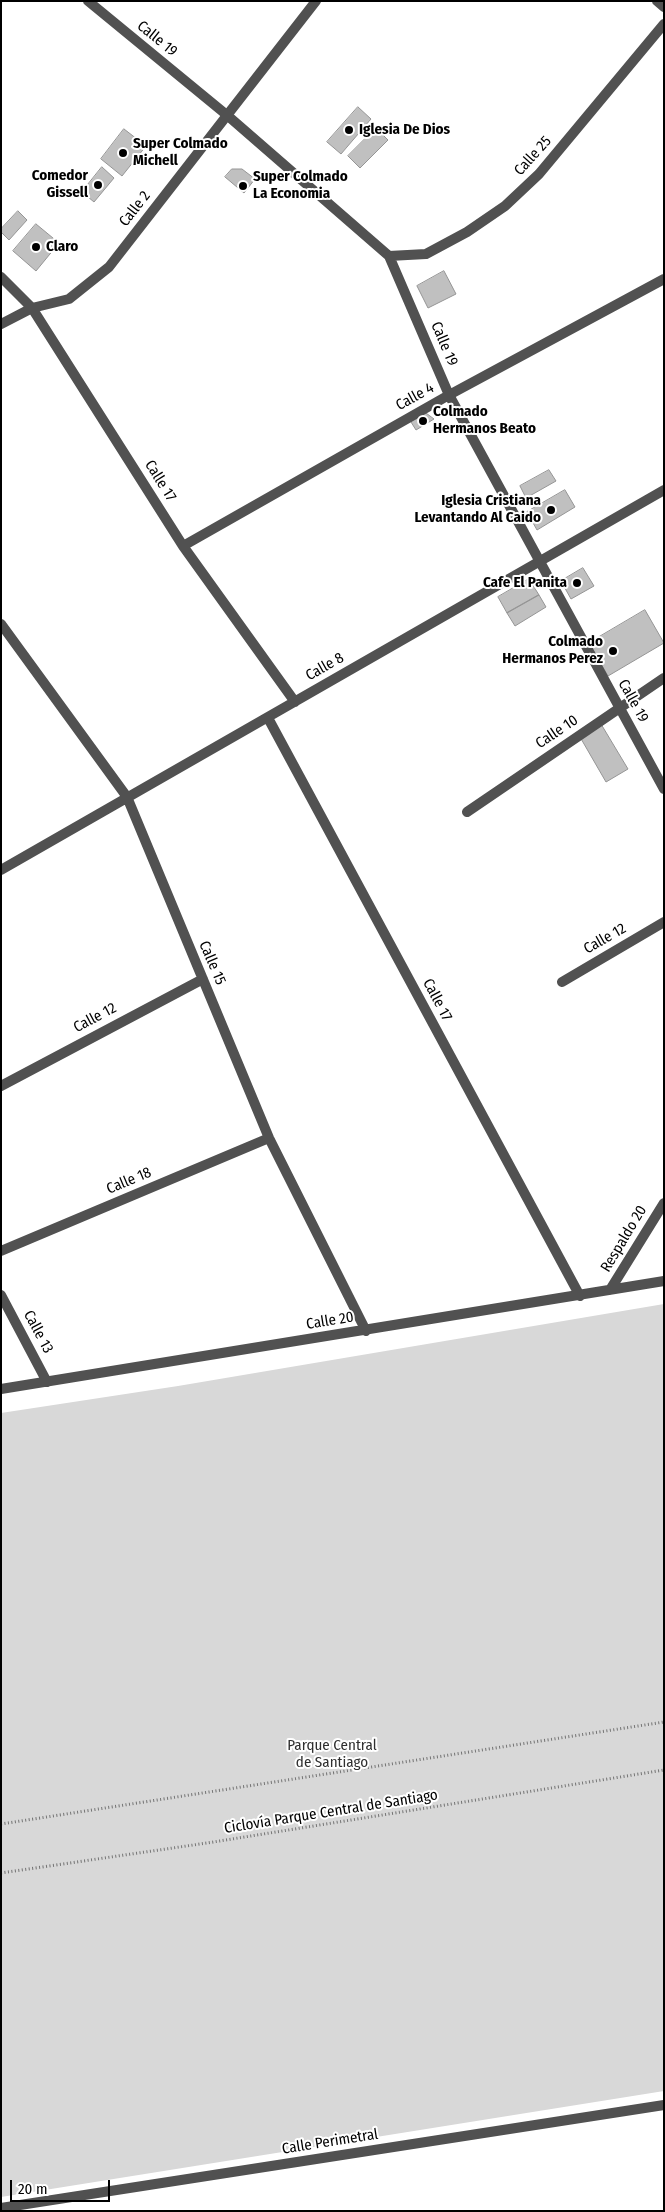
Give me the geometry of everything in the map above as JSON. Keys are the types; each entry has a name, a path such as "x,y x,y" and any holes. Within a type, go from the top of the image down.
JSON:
{"street":[{"name":"Calle 19","path":"88,1 228,116 389,256 449,395 538,562 664,789"},
{"name":"Calle 2","path":"1,324 32,308 69,299 109,268 316,1"},
{"path":"657,1 664,7"},
{"name":"Calle 25","path":"389,256 426,254 467,232 505,206 539,174 664,24"},
{"name":"Calle 17","path":"1,277 32,308 183,546 295,702"},
{"name":"Calle 4","path":"183,546 449,395 664,279"},
{"name":"Calle 8","path":"1,870 664,490"},
{"name":"Calle 15","path":"1,625 127,797 269,1138 366,1331"},
{"name":"Calle 10","path":"467,812 664,678"},
{"name":"Calle 17","path":"268,718 580,1296"},
{"name":"Calle 12","path":"562,982 664,922"},
{"name":"Calle 12","path":"1,1086 202,979"},
{"name":"Calle 18","path":"1,1251 269,1138"},
{"name":"Respaldo 20","path":"610,1290 664,1203"},
{"name":"Calle 20","path":"1,1389 580,1296 664,1280"},
{"name":"Calle 13","path":"1,1295 48,1382"},
{"name":"Calle Perimetral","path":"1,2208 664,2105"}],"path":[{"path":"1,1824 664,1722"},
{"name":"Ciclovía Parque Central de Santiago","path":"1,1873 207,1843 664,1770"}],"green space":[{"name":"Parque Central de Santiago","path":"664,1304 664,2091 1,2197 1,1413 178,1386"}],"building":[{"name":"Iglesia De Dios","path":"358,107 371,119 341,154 327,142"},
{"path":"376,128 388,140 360,168 348,156"},
{"name":"Super Colmado Michell","path":"124,129 146,146 122,176 101,159"},
{"name":"Comedor Gissell","path":"102,167 114,178 94,202 82,192"},
{"name":"Super Colmado La Economia","path":"232,169 242,169 255,179 244,193 225,177"},
{"path":"18,211 27,220 9,240 1,232 1,229"},
{"name":"Claro","path":"36,224 59,243 36,271 13,251"},
{"path":"444,271 456,294 428,308 417,286"},
{"name":"Colmado Hermanos Beato","path":"426,413 434,419 416,430 411,422"},
{"path":"549,470 556,481 526,498 520,486"},
{"name":"Iglesia Cristiana Levantando Al Caido","path":"565,490 575,507 537,530 527,512"},
{"name":"Cafe El Panita","path":"583,568 594,586 571,599 561,581"},
{"path":"529,579 539,595 507,613 498,597"},
{"path":"539,595 546,607 515,626 507,613"},
{"path":"645,610 664,643 608,676 589,643"},
{"path":"601,724 628,769 606,782 580,737"}],"place":[{"name":"Iglesia De Dios","path":"349,130"},
{"name":"Super Colmado Michell","path":"123,153"},
{"name":"Comedor Gissell","path":"98,185"},
{"name":"Super Colmado La Economia","path":"243,186"},
{"name":"Claro","path":"36,247"},
{"name":"Colmado Hermanos Beato","path":"423,421"},
{"name":"Iglesia Cristiana Levantando Al Caido","path":"551,510"},
{"name":"Cafe El Panita","path":"577,583"},
{"name":"Colmado Hermanos Perez","path":"613,651"}]}
